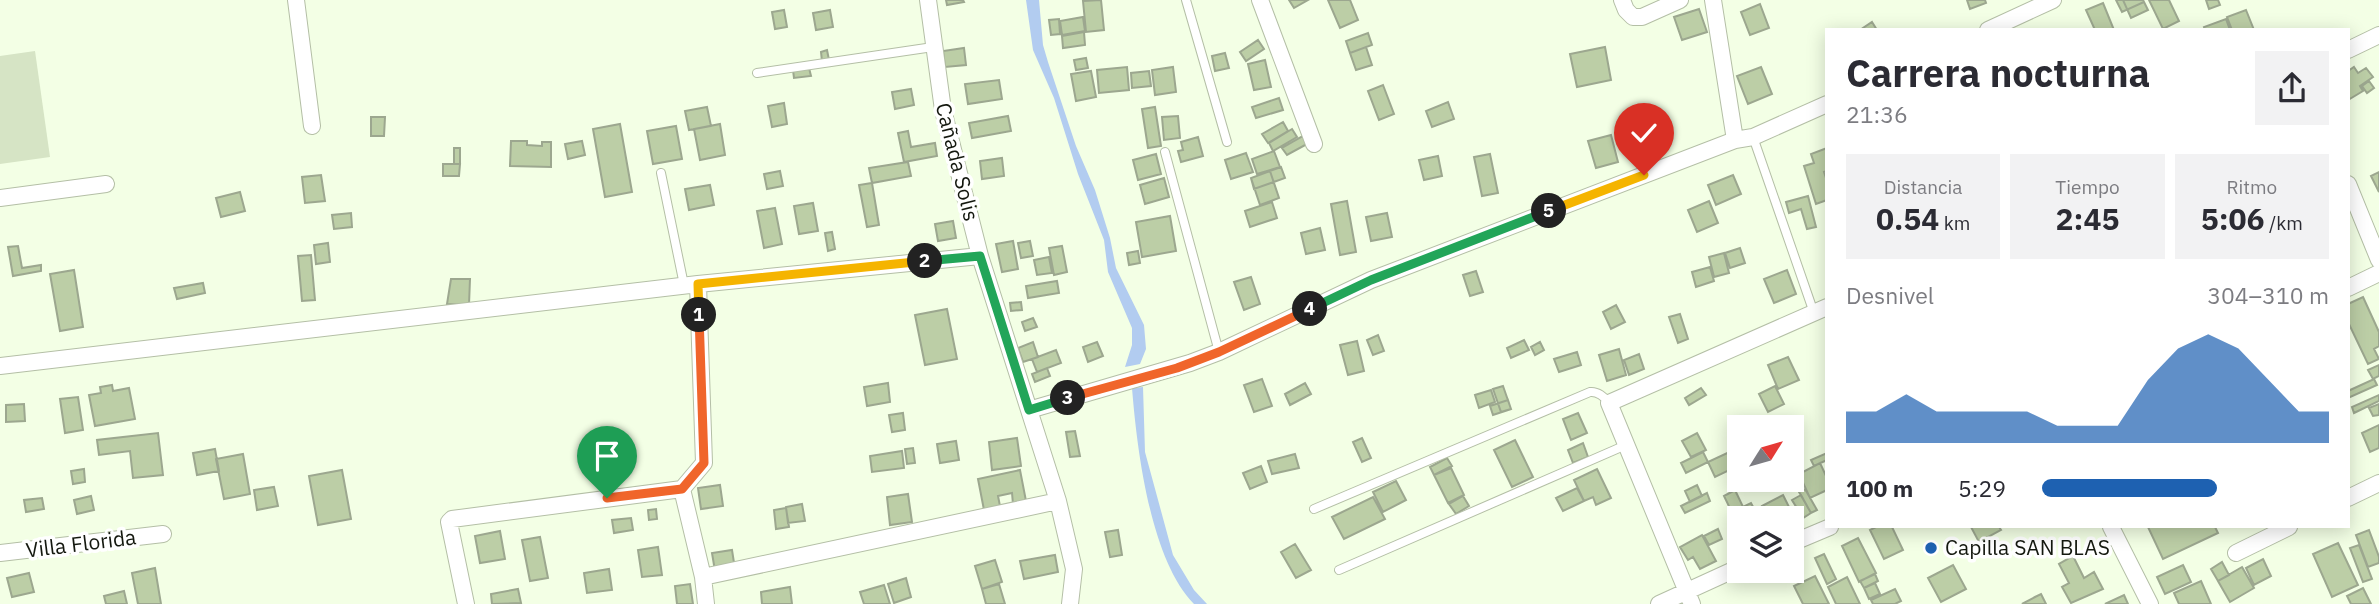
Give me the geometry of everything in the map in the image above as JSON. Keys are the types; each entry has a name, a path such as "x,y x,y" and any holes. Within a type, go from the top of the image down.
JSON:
{"street":[{"path":"296,0 312,125"},
{"name":"Cañada Solis","path":"928,0 943,110 980,256 1058,501 1074,569 1070,604"},
{"path":"1260,0 1314,144"},
{"path":"1622,0 1633,17 1642,17 1680,0"},
{"path":"1713,0 1735,140"},
{"path":"1992,28 2053,0"},
{"path":"2350,49 2379,35"},
{"path":"1029,410 1177,368 1219,352 1371,280 1735,140 1753,137 1825,105"},
{"path":"0,198 106,184"},
{"path":"2350,189 2379,260"},
{"path":"0,366 691,285 980,256"},
{"path":"2350,287 2379,273"},
{"path":"466,604 449,522 452,519 682,489 704,463 691,285"},
{"path":"1689,597 1609,403 1821,310"},
{"path":"2350,497 2379,483"},
{"path":"682,489 703,577 706,604"},
{"path":"703,577 1058,501"},
{"path":"1804,539 1828,528"},
{"path":"2112,528 2150,604"},
{"path":"2236,553 2287,528"},
{"name":"Villa Florida","path":"0,553 163,534"},
{"path":"1659,604 1689,597 1727,575"}],"lane":[{"path":"1186,0 1227,142"},
{"path":"757,73 933,47"},
{"path":"1753,137 1821,310"},
{"path":"1165,152 1219,352"},
{"path":"661,173 691,285"},
{"path":"1314,509 1590,392 1602,395 1609,403"},
{"path":"1339,570 1626,445"}],"green space":[{"path":"35,51 50,157 0,164 0,56"}],"water":[{"path":"1026,0 1039,0 1043,45 1048,62 1076,146 1095,190 1116,268 1144,325 1146,349 1140,364 1125,367 1132,345 1132,328 1108,272 1104,240 1078,174 1054,98 1033,50"},
{"path":"1143,387 1145,452 1173,555 1194,590 1207,604 1194,604 1179,584 1166,560 1156,532 1142,471 1134,413 1132,388"}],"building":[{"path":"946,0 963,0 964,2 947,5"},
{"path":"1101,0 1104,30 1086,32 1083,1"},
{"path":"1289,0 1308,0 1294,8"},
{"path":"1328,0 1350,0 1358,20 1340,28"},
{"path":"1967,0 1985,0 1986,3 1970,9"},
{"path":"2116,0 2143,0 2144,2 2122,12"},
{"path":"2123,0 2143,0 2148,10 2131,18"},
{"path":"2149,0 2169,0 2179,21 2163,28"},
{"path":"2206,0 2218,0 2220,5 2209,9"},
{"path":"2103,3 2113,28 2094,28 2086,10"},
{"path":"1760,4 1769,28 1750,35 1741,12"},
{"path":"1699,9 1707,32 1682,40 1674,17"},
{"path":"784,10 787,27 775,29 772,12"},
{"path":"830,10 833,27 816,30 813,13"},
{"path":"2246,10 2253,28 2231,28 2227,17"},
{"path":"1083,17 1085,31 1062,35 1060,21"},
{"path":"1059,19 1060,34 1051,35 1049,20"},
{"path":"2226,19 2229,28 2204,28"},
{"path":"1872,22 1876,28 1863,28"},
{"path":"1084,32 1085,45 1063,48 1062,36"},
{"path":"1368,33 1372,45 1350,53 1346,41"},
{"path":"1258,40 1264,49 1246,61 1240,52"},
{"path":"1366,47 1372,65 1356,70 1350,53"},
{"path":"1605,47 1611,80 1577,87 1570,54"},
{"path":"964,48 966,65 945,67 943,51"},
{"path":"827,50 829,60 822,61 821,52"},
{"path":"1225,53 1229,68 1215,71 1212,56"},
{"path":"1086,58 1088,68 1076,70 1074,60"},
{"path":"1265,60 1271,87 1254,90 1248,64"},
{"path":"1127,67 1129,90 1099,93 1097,70"},
{"path":"1173,67 1176,92 1155,95 1152,70"},
{"path":"1761,67 1772,94 1748,104 1737,76"},
{"path":"2354,67 2358,73 2366,68 2373,77 2360,86 2363,91 2350,99 2350,70"},
{"path":"809,68 811,76 794,78 793,70"},
{"path":"1091,71 1096,97 1076,101 1071,74"},
{"path":"1149,71 1151,86 1132,88 1131,73"},
{"path":"999,80 1002,99 968,104 965,84"},
{"path":"2369,81 2374,88 2367,93 2362,86"},
{"path":"1383,85 1394,114 1379,120 1368,91"},
{"path":"911,89 914,105 895,109 892,92"},
{"path":"1279,98 1283,110 1256,118 1252,107"},
{"path":"1448,102 1454,119 1432,127 1426,111"},
{"path":"784,103 787,124 772,127 768,106"},
{"path":"707,107 711,126 689,130 685,111"},
{"path":"1155,107 1161,146 1148,148 1142,109"},
{"path":"1008,116 1011,131 972,138 969,123"},
{"path":"1178,116 1180,138 1164,140 1162,117"},
{"path":"371,117 385,117 384,136 371,136"},
{"path":"1283,122 1288,131 1268,143 1262,134"},
{"path":"620,124 632,192 605,197 593,129"},
{"path":"720,124 725,155 700,160 694,129"},
{"path":"676,126 682,159 653,164 647,131"},
{"path":"1292,129 1297,137 1273,151 1269,143"},
{"path":"908,131 911,147 935,143 937,156 904,162 898,133"},
{"path":"1611,135 1618,162 1596,168 1588,141"},
{"path":"1303,136 1307,144 1287,155 1282,148"},
{"path":"1198,137 1203,156 1181,162 1178,151 1183,150 1181,142"},
{"path":"511,141 527,141 527,145 542,146 542,142 551,142 551,167 510,166"},
{"path":"582,141 585,155 568,159 565,144"},
{"path":"454,148 460,148 460,164 454,164"},
{"path":"1825,149 1825,201 1816,204 1804,166 1814,163 1811,154"},
{"path":"1274,151 1280,167 1257,174 1252,159"},
{"path":"1246,153 1253,172 1231,179 1225,160"},
{"path":"1156,154 1161,174 1138,180 1133,160"},
{"path":"1490,154 1498,193 1482,196 1474,157"},
{"path":"1438,156 1442,176 1424,180 1419,160"},
{"path":"1002,158 1004,176 982,179 980,161"},
{"path":"908,162 911,176 872,183 869,168"},
{"path":"443,164 460,164 459,176 443,176"},
{"path":"1281,167 1285,178 1254,189 1251,178"},
{"path":"780,171 783,186 767,189 764,174"},
{"path":"1270,171 1279,198 1260,205 1251,178"},
{"path":"2379,172 2379,192 2371,176"},
{"path":"321,175 325,201 305,203 302,177"},
{"path":"1733,175 1741,194 1716,205 1708,185"},
{"path":"1164,178 1169,197 1145,204 1140,185"},
{"path":"872,183 879,225 867,227 859,185"},
{"path":"710,185 714,205 689,210 685,189"},
{"path":"240,192 245,211 221,217 216,198"},
{"path":"1808,196 1816,227 1807,229 1801,209 1789,213 1786,202"},
{"path":"1347,201 1356,252 1340,255 1331,204"},
{"path":"1709,201 1718,223 1697,232 1688,210"},
{"path":"1272,202 1277,218 1250,227 1245,211"},
{"path":"813,203 818,231 799,234 794,206"},
{"path":"775,208 782,244 764,248 757,211"},
{"path":"351,213 352,227 334,229 332,215"},
{"path":"1387,213 1392,237 1371,241 1366,217"},
{"path":"1170,216 1176,251 1142,257 1136,222"},
{"path":"953,221 956,238 938,241 935,224"},
{"path":"1320,228 1325,250 1306,254 1301,233"},
{"path":"832,232 835,249 828,251 825,233"},
{"path":"1013,241 1018,269 1002,272 996,244"},
{"path":"1030,241 1033,256 1021,258 1018,243"},
{"path":"328,243 330,262 316,264 314,245"},
{"path":"18,246 22,268 41,265 41,271 13,276 8,247"},
{"path":"1062,246 1067,272 1054,275 1049,248"},
{"path":"1740,248 1745,263 1730,268 1725,253"},
{"path":"1138,251 1140,263 1129,265 1127,253"},
{"path":"1724,253 1729,273 1714,277 1709,257"},
{"path":"311,255 315,300 302,301 298,256"},
{"path":"1049,257 1052,273 1037,275 1034,260"},
{"path":"1710,267 1714,281 1696,287 1692,272"},
{"path":"74,270 83,327 60,331 50,274"},
{"path":"1787,270 1796,294 1774,303 1764,279"},
{"path":"1476,271 1483,292 1470,296 1463,275"},
{"path":"1251,277 1260,304 1244,310 1234,282"},
{"path":"451,279 470,279 469,305 447,304"},
{"path":"1057,281 1059,293 1028,298 1026,286"},
{"path":"203,283 205,293 177,299 174,288"},
{"path":"2363,297 2379,332 2379,346 2374,349 2379,359 2368,364 2350,326 2350,303"},
{"path":"1021,302 1022,310 1011,311 1010,303"},
{"path":"1616,305 1625,322 1611,329 1603,312"},
{"path":"947,309 957,359 925,365 915,315"},
{"path":"1680,314 1688,339 1678,343 1669,317"},
{"path":"1033,318 1037,327 1025,331 1022,322"},
{"path":"1378,335 1384,351 1373,355 1367,340"},
{"path":"1524,340 1529,350 1511,358 1507,348"},
{"path":"1357,341 1364,371 1348,375 1340,345"},
{"path":"1033,342 1038,357 1023,362 1018,348"},
{"path":"1097,342 1103,356 1088,362 1083,347"},
{"path":"1540,342 1544,350 1535,355 1531,347"},
{"path":"1619,349 1626,375 1607,381 1599,355"},
{"path":"1056,350 1061,363 1037,372 1032,359"},
{"path":"1577,352 1581,365 1559,372 1554,359"},
{"path":"1639,354 1644,369 1629,375 1624,360"},
{"path":"1788,357 1799,380 1778,389 1768,365"},
{"path":"2379,365 2379,376 2373,379 2368,370"},
{"path":"1047,368 1050,376 1035,382 1032,374"},
{"path":"1262,379 1272,406 1254,412 1244,385"},
{"path":"2374,379 2377,385 2350,397 2350,390"},
{"path":"888,383 890,402 867,406 864,387"},
{"path":"1305,383 1311,394 1290,405 1285,394"},
{"path":"112,385 113,391 129,388 135,419 95,426 89,395 101,393 100,387"},
{"path":"1503,386 1511,409 1501,412 1493,389"},
{"path":"1775,386 1784,404 1768,412 1759,394"},
{"path":"1701,388 1706,395 1689,405 1685,398"},
{"path":"1491,390 1495,402 1479,408 1475,395"},
{"path":"2379,395 2379,401 2354,413 2352,407"},
{"path":"78,397 83,430 65,433 60,399"},
{"path":"1508,400 1511,409 1493,415 1490,406"},
{"path":"24,404 25,421 6,422 6,405"},
{"path":"2379,404 2379,415 2373,416 2369,408"},
{"path":"903,413 905,430 892,432 889,415"},
{"path":"1578,413 1587,433 1571,440 1563,419"},
{"path":"2379,425 2379,448 2370,452 2362,433"},
{"path":"1075,431 1080,456 1070,457 1066,432"},
{"path":"158,433 163,475 133,478 130,451 99,455 97,440"},
{"path":"1697,433 1706,450 1691,457 1682,441"},
{"path":"1017,438 1021,466 992,470 989,442"},
{"path":"1362,438 1371,458 1362,462 1353,442"},
{"path":"1515,440 1533,477 1512,487 1494,450"},
{"path":"956,441 959,460 940,463 937,444"},
{"path":"1583,443 1588,457 1573,463 1568,450"},
{"path":"913,448 915,463 907,464 905,449"},
{"path":"215,449 219,471 197,475 193,453"},
{"path":"902,451 904,468 872,472 870,456"},
{"path":"1703,452 1708,462 1686,473 1681,463"},
{"path":"1727,453 1727,471 1715,477 1708,462"},
{"path":"243,454 250,494 224,499 216,459"},
{"path":"1295,454 1299,468 1272,474 1268,461"},
{"path":"1825,454 1825,461 1814,466 1811,460"},
{"path":"1447,458 1452,466 1434,475 1430,467"},
{"path":"1820,463 1825,474 1825,491 1810,498 1804,485 1804,471"},
{"path":"1261,466 1267,482 1250,489 1243,473"},
{"path":"1451,468 1464,495 1448,503 1434,475"},
{"path":"84,469 85,482 73,484 71,471"},
{"path":"1597,469 1611,498 1596,505 1593,497 1584,501 1574,480"},
{"path":"342,470 351,519 318,525 309,476"},
{"path":"1020,470 1026,501 1013,504 1012,493 998,496 1000,506 984,510 978,479"},
{"path":"1396,481 1406,500 1383,512 1373,492"},
{"path":"720,485 723,506 701,509 698,488"},
{"path":"1697,485 1702,496 1690,502 1685,491"},
{"path":"274,487 278,506 257,510 254,490"},
{"path":"1577,488 1584,501 1563,511 1556,498"},
{"path":"1804,490 1817,510 1811,513 1799,492 1804,492"},
{"path":"1736,492 1743,506 1729,506 1724,496"},
{"path":"1707,493 1710,501 1685,513 1681,506"},
{"path":"908,494 912,522 890,525 887,497"},
{"path":"1783,495 1788,506 1762,506"},
{"path":"1801,495 1811,513 1804,517 1804,506 1796,506 1792,500"},
{"path":"91,496 94,510 77,514 74,500"},
{"path":"1463,496 1469,506 1456,514 1449,504"},
{"path":"1373,497 1385,519 1344,539 1332,517"},
{"path":"42,498 44,509 26,512 24,500"},
{"path":"802,504 805,521 788,523 786,507"},
{"path":"786,508 789,527 776,529 774,510"},
{"path":"656,509 657,519 649,520 648,510"},
{"path":"631,518 633,530 614,533 612,520"},
{"path":"1892,528 1903,550 1884,559 1870,530"},
{"path":"1972,528 2001,530 1979,542"},
{"path":"2148,528 2216,528 2218,533 2163,559"},
{"path":"1718,529 1722,539 1709,545 1704,536"},
{"path":"1118,530 1122,555 1110,557 1105,532"},
{"path":"2369,530 2379,563 2368,567 2356,535"},
{"path":"500,531 505,559 480,563 475,536"},
{"path":"1702,535 1716,561 1700,569 1693,557 1688,560 1680,547"},
{"path":"540,537 548,578 530,581 522,540"},
{"path":"1858,538 1876,573 1859,582 1842,546"},
{"path":"2338,543 2358,585 2332,597 2313,554"},
{"path":"1295,544 1311,570 1296,578 1281,552"},
{"path":"2359,545 2372,579 2363,582 2350,548"},
{"path":"658,547 662,575 642,577 638,550"},
{"path":"732,550 735,569 715,571 712,553"},
{"path":"1824,554 1836,579 1827,584 1815,558"},
{"path":"1055,555 1058,572 1024,579 1020,561"},
{"path":"2073,556 2084,578 2094,572 2103,589 2071,603 2062,587 2069,583 2059,564"},
{"path":"2263,559 2271,576 2254,585 2246,568"},
{"path":"995,560 1002,582 982,589 975,566"},
{"path":"2222,562 2229,575 2218,581 2211,569"},
{"path":"1953,565 1966,589 1941,602 1928,578"},
{"path":"2183,565 2191,582 2165,594 2157,577"},
{"path":"2242,567 2254,588 2230,602 2218,581"},
{"path":"155,568 161,604 138,604 132,573"},
{"path":"609,569 612,590 587,593 584,573"},
{"path":"29,573 34,592 12,597 7,578"},
{"path":"1875,574 1878,581 1864,588 1860,581"},
{"path":"1815,576 1829,604 1803,604 1794,586"},
{"path":"1847,577 1860,604 1836,604 1828,587"},
{"path":"906,578 911,597 894,603 888,584"},
{"path":"2201,581 2211,604 2179,604 2174,593"},
{"path":"1875,583 1880,594 1869,599 1864,588"},
{"path":"690,584 693,604 677,604 675,586"},
{"path":"999,584 1005,604 986,604 982,589"},
{"path":"884,585 890,604 864,604 860,592"},
{"path":"790,587 792,604 762,604 761,592"},
{"path":"2363,588 2371,604 2351,604 2347,596"},
{"path":"518,589 521,603 492,604 491,594"},
{"path":"1895,589 1901,601 1895,604 1873,604 1871,600"},
{"path":"124,591 127,604 106,604 104,596"},
{"path":"2041,594 2046,604 2022,604 2035,597"},
{"path":"2124,595 2128,604 2105,604"}],"place":[{"name":"Capilla SAN BLAS","path":"1931,548"}],"route":[{"path":"607,498 682,489 704,463 698,284 980,256 1029,410 1177,368 1219,352 1371,280 1644,175"}]}
